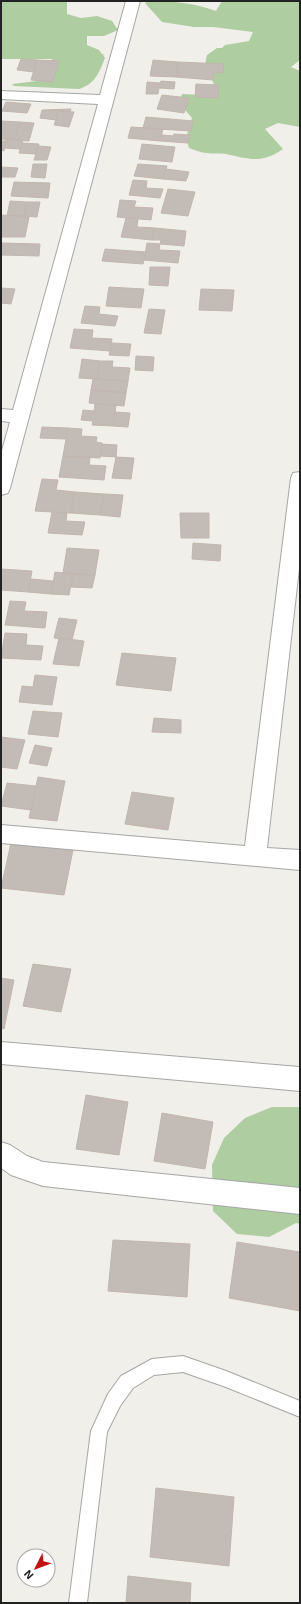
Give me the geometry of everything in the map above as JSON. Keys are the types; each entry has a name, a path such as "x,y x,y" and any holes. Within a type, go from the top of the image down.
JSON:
{"street":[{"path":"1,488 133,1"},
{"path":"1,95 106,100"},
{"path":"1,415 20,416"},
{"path":"255,856 293,602 300,478"},
{"path":"1,834 300,860"},
{"path":"1,1053 300,1079"},
{"path":"1,1154 20,1166 43,1174 300,1201"}],"lane":[{"path":"78,1603 99,1431 114,1400 127,1382 152,1367 183,1364 226,1379 300,1409"}],"green space":[{"path":"1,1 67,1 67,14 81,18 97,16 112,21 118,30 104,36 87,36 87,45 99,50 102,54 104,54 103,55 105,58 93,81 79,89 14,86 12,84 37,81 57,63 51,59 1,59"},
{"path":"149,1 183,3 216,11 222,1 300,1 300,60 291,67 300,71 300,127 278,123 265,129 283,149 268,157 249,159 224,154 202,152 189,148 186,138 192,118 179,103 182,94 201,95 217,91 205,64 207,55 217,48 222,48 225,45 249,41 253,32 213,27 194,27 162,22 145,3"},
{"path":"272,1107 300,1107 300,1224 296,1223 269,1237 237,1234 213,1211 212,1165 224,1138 245,1118"}],"building":[{"path":"21,59 37,60 34,72 17,70"},
{"path":"37,60 59,61 53,82 31,80"},
{"path":"153,60 178,62 176,77 150,76"},
{"path":"178,62 224,64 223,73 214,72 213,80 176,77"},
{"path":"161,81 175,82 174,89 159,88 158,94 146,94 147,82 160,83"},
{"path":"196,84 219,85 218,98 195,97"},
{"path":"162,95 189,98 184,113 157,109"},
{"path":"6,102 31,104 27,113 2,111"},
{"path":"71,109 70,112 59,111 56,120 40,118 42,110"},
{"path":"59,111 74,112 69,127 54,125"},
{"path":"146,117 193,121 191,131 143,128"},
{"path":"1,121 20,122 14,140 1,139"},
{"path":"20,122 34,123 29,141 14,140"},
{"path":"131,127 163,129 160,141 128,138"},
{"path":"174,134 190,135 188,143 160,141 162,135 173,136"},
{"path":"7,139 23,140 20,149 4,148"},
{"path":"1,141 6,141 4,151 1,150"},
{"path":"22,143 39,144 36,154 19,153"},
{"path":"142,144 175,147 172,162 139,159"},
{"path":"38,146 51,147 47,160 34,160"},
{"path":"33,164 47,164 45,178 31,177"},
{"path":"138,164 167,166 163,179 134,176"},
{"path":"1,167 18,168 15,177 1,177"},
{"path":"166,169 189,172 186,181 163,179"},
{"path":"133,180 147,181 146,188 163,189 160,198 129,195"},
{"path":"14,182 50,183 48,198 11,196"},
{"path":"168,189 195,192 188,216 161,213"},
{"path":"120,200 136,201 134,207 153,208 151,220 117,217"},
{"path":"10,201 27,202 24,216 7,216"},
{"path":"27,202 40,202 37,217 24,216"},
{"path":"1,215 29,217 25,237 1,237"},
{"path":"126,218 138,219 137,227 155,228 152,240 121,237"},
{"path":"155,228 186,231 184,246 160,244 161,240 152,240"},
{"path":"2,243 40,244 39,256 1,255"},
{"path":"147,243 160,244 159,250 180,251 178,263 144,260"},
{"path":"105,249 146,252 143,264 102,261"},
{"path":"150,267 170,267 168,286 149,285"},
{"path":"109,287 144,289 141,308 106,306"},
{"path":"1,288 15,289 11,304 1,303"},
{"path":"201,289 234,290 232,311 199,310"},
{"path":"85,306 100,307 99,314 118,316 115,326 81,323"},
{"path":"149,309 165,310 161,334 144,333"},
{"path":"74,329 93,330 92,338 112,339 110,351 70,348"},
{"path":"112,343 131,344 129,356 109,355"},
{"path":"136,356 154,357 153,371 135,370"},
{"path":"82,359 100,361 97,379 79,378"},
{"path":"100,361 113,361 112,367 130,368 128,381 97,379"},
{"path":"93,379 128,381 126,393 91,390"},
{"path":"91,390 126,393 124,406 89,403"},
{"path":"95,404 116,405 113,426 92,425 93,421 81,420 83,410 94,411"},
{"path":"115,412 130,413 128,427 113,426"},
{"path":"42,427 68,428 66,439 40,438"},
{"path":"68,428 82,429 81,436 97,437 96,442 102,443 100,458 63,456"},
{"path":"102,444 117,445 116,457 100,456"},
{"path":"63,456 90,458 89,465 106,466 104,480 59,477"},
{"path":"116,457 134,458 131,479 112,478"},
{"path":"42,479 58,480 56,490 75,492 71,513 35,511"},
{"path":"75,492 104,494 100,515 71,513"},
{"path":"104,494 123,495 120,517 100,515"},
{"path":"52,512 67,513 66,521 85,522 82,535 48,533"},
{"path":"180,513 209,513 209,538 181,538"},
{"path":"193,543 221,545 220,561 192,559"},
{"path":"67,548 99,550 95,575 63,573"},
{"path":"1,569 32,571 28,592 1,590"},
{"path":"55,572 73,574 69,595 51,594"},
{"path":"73,574 95,575 92,588 71,587"},
{"path":"31,579 53,581 51,594 28,592"},
{"path":"10,601 26,602 24,611 47,612 45,628 5,625"},
{"path":"59,618 77,620 72,640 54,638"},
{"path":"5,633 27,634 26,645 43,646 41,660 1,658"},
{"path":"59,638 84,641 79,666 53,664"},
{"path":"122,653 176,658 171,691 116,685"},
{"path":"35,675 57,677 52,705 19,702 22,686 33,687"},
{"path":"33,711 62,713 58,737 28,734"},
{"path":"154,718 181,720 181,733 152,732"},
{"path":"1,737 25,740 17,769 1,767"},
{"path":"35,745 52,748 47,766 29,763"},
{"path":"38,777 65,781 57,821 29,818"},
{"path":"7,783 36,786 31,810 1,806"},
{"path":"132,792 174,798 168,830 125,824"},
{"path":"11,843 73,850 64,895 1,888"},
{"path":"33,964 71,969 61,1012 23,1006"},
{"path":"1,978 14,980 4,1029 1,1028"},
{"path":"86,1095 128,1102 119,1155 76,1149"},
{"path":"162,1113 213,1122 205,1169 154,1161"},
{"path":"113,1240 190,1244 187,1297 108,1291"},
{"path":"237,1242 300,1252 300,1311 229,1298"},
{"path":"156,1488 234,1497 229,1566 150,1557"},
{"path":"128,1576 191,1583 190,1603 126,1603"}]}
